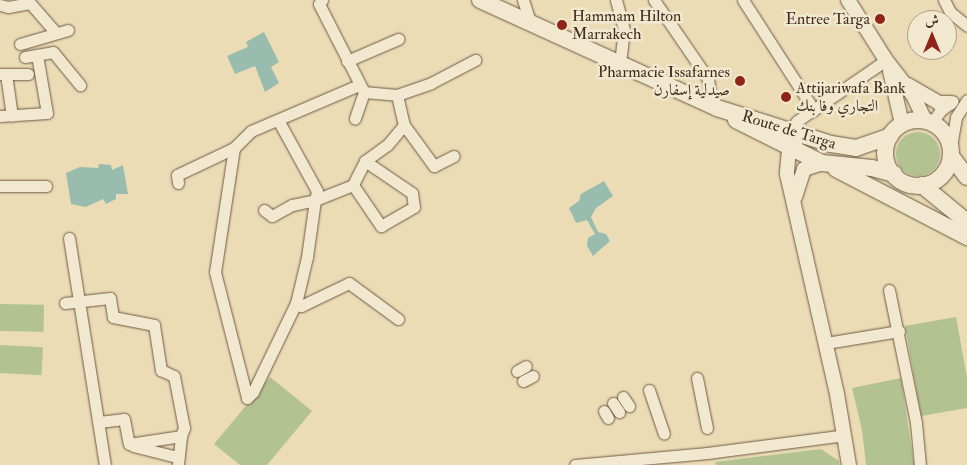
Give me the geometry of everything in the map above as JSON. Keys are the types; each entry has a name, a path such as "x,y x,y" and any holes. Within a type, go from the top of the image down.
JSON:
{"main road":[{"name":"Route de Targa","path":"480,0 620,61 714,107 789,149 822,163 872,168 894,174"},
{"name":"Route de Targa","path":"714,107 796,133 856,148 890,136"},
{"path":"967,177 951,151 944,132 929,122 902,124 890,136 886,156 894,174 906,183 922,186 967,222"},
{"path":"922,186 940,178 951,151"},
{"path":"822,163 909,204 967,237"}],"street":[{"path":"322,0 319,4 361,88 356,118"},
{"path":"523,0 530,21"},
{"path":"616,0 624,30 620,61"},
{"path":"654,0 708,79 714,107"},
{"path":"744,0 814,110"},
{"path":"848,0 886,60 904,82 929,122 950,103"},
{"path":"944,0 950,12 967,26"},
{"path":"0,5 8,8 30,3 62,32 20,44"},
{"path":"347,61 398,39"},
{"path":"25,57 53,52 80,85"},
{"path":"0,116 47,113 37,55"},
{"path":"178,184 177,175 234,148 251,131 361,88 397,95 431,83 475,60"},
{"path":"849,465 845,434 795,197 787,174 789,149 796,133 814,110 886,60"},
{"path":"886,60 899,100 902,124"},
{"path":"12,116 3,74 28,74"},
{"path":"904,82 939,103 950,103 967,99"},
{"path":"397,95 404,125 434,166 454,156"},
{"path":"951,151 956,117 967,99"},
{"path":"234,148 215,272 247,398 253,392 296,303 307,257 317,191 278,120"},
{"path":"264,210 272,216 292,205 315,200 353,185 365,161 387,145 404,125"},
{"path":"353,185 381,226 414,207 412,193 365,161"},
{"path":"795,197 804,170 822,163"},
{"path":"0,186 46,186"},
{"path":"69,238 105,465"},
{"path":"296,303 300,306 349,283 398,319"},
{"path":"889,290 899,331 920,465"},
{"path":"65,303 110,298 113,317 154,325 161,370 174,376 184,428 177,461 129,444"},
{"path":"826,343 899,331"},
{"path":"697,378 707,428"},
{"path":"650,390 664,434"},
{"path":"99,422 124,419 129,444"},
{"path":"575,465 707,453 845,434"},
{"path":"129,444 182,436"},
{"path":"707,453 708,465"}],"green space":[{"path":"914,132 922,132 934,138 940,154 934,170 922,176 914,176 902,170 896,158 896,150 902,138"},
{"path":"0,304 44,305 44,332 0,331"},
{"path":"956,317 967,378 967,408 921,416 905,326"},
{"path":"0,345 43,347 41,375 0,373"},
{"path":"270,377 312,411 267,465 240,465 214,444"},
{"path":"901,378 914,465 866,465 862,430 852,388"},
{"path":"821,449 839,461 839,465 716,465 715,462"}],"shaded area":[{"path":"264,32 279,62 271,67 279,83 265,92 255,66 235,74 227,56 248,47 246,42"},
{"path":"99,164 111,165 112,170 123,165 128,194 116,194 116,199 106,204 103,199 86,207 71,204 66,173 80,167 98,168"},
{"path":"604,181 613,196 596,208 591,217 598,232 606,234 610,241 593,256 587,246 588,238 595,234 587,220 576,223 569,208 579,201 581,194"}],"place":[{"name":"Entree Targa","path":"880,19"},
{"name":"Hammam Hilton Marrakech","path":"562,25"},
{"name":"Pharmacie Issafarnes صيدلية إسفارن","path":"740,81"},
{"name":"Attijariwafa Bank التجاري وفا بنك","path":"786,97"}]}
